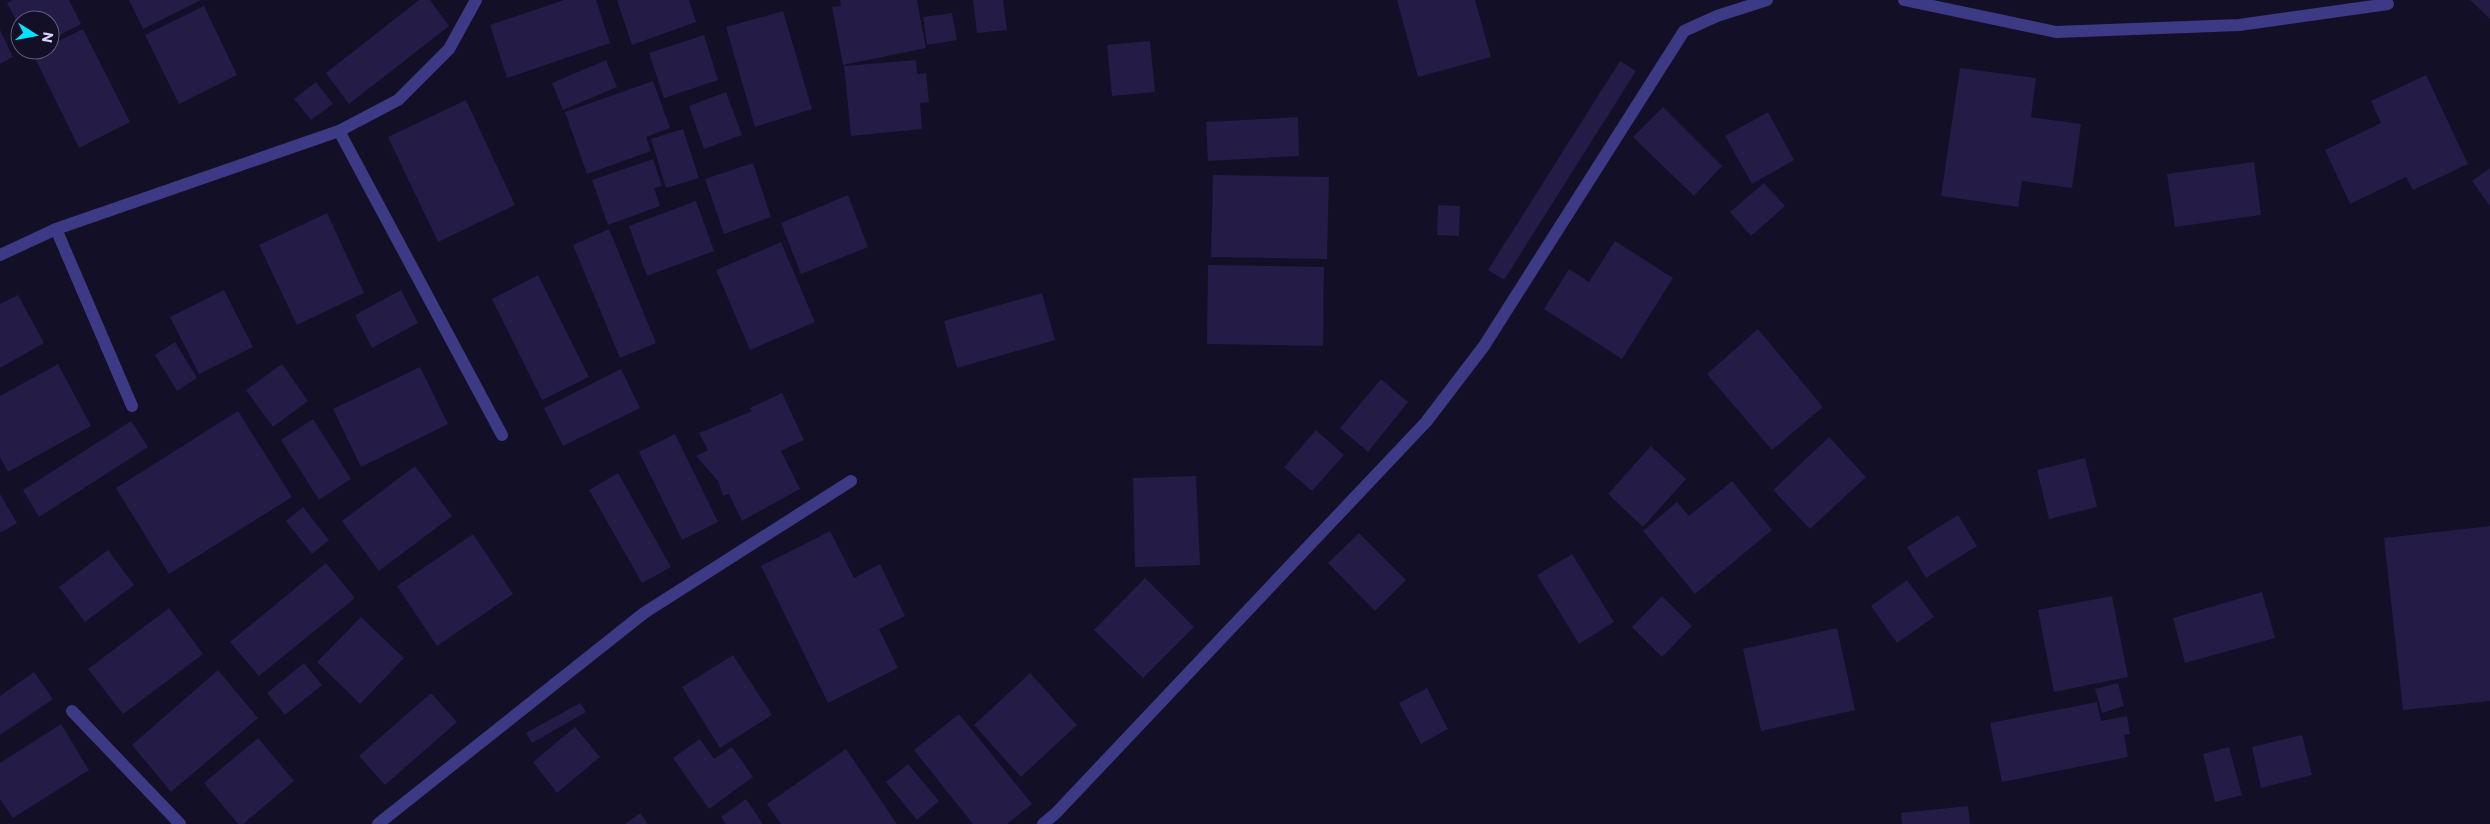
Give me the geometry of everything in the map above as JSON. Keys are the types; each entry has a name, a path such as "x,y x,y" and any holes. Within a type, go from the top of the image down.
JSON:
{"street":[{"path":"0,255 56,229 339,131 398,100 449,49 476,0"},
{"path":"1043,824 1070,799 1426,422 1484,346 1684,31 1717,16 1767,0"},
{"path":"1904,0 2056,32 2239,25 2388,4"},
{"path":"339,131 502,435"},
{"path":"56,229 132,406"},
{"path":"378,824 644,612 851,481"},
{"path":"72,711 180,824"}],"building":[{"path":"13,0 69,0 81,24 60,35 60,10 11,10 7,3"},
{"path":"129,0 201,0 143,29"},
{"path":"419,0 430,0 449,26 349,104 326,73"},
{"path":"564,0 596,0 610,43 507,78 490,25"},
{"path":"617,0 689,0 696,22 632,45"},
{"path":"840,0 917,0 926,48 843,65 832,7 841,6"},
{"path":"973,0 1003,0 1007,30 977,33"},
{"path":"1397,0 1475,0 1491,57 1418,77"},
{"path":"2470,0 2490,0 2490,19"},
{"path":"204,6 237,75 179,104 145,35"},
{"path":"783,11 812,109 755,127 726,27"},
{"path":"952,13 957,40 927,45 923,17"},
{"path":"83,29 130,122 79,148 36,60 60,60 60,40"},
{"path":"0,30 10,51 10,59 0,64"},
{"path":"704,35 718,80 664,98 649,53"},
{"path":"1150,41 1155,92 1112,96 1107,45"},
{"path":"606,60 617,87 563,110 552,83"},
{"path":"916,60 917,74 926,73 929,102 920,103 922,129 851,136 844,66"},
{"path":"1620,61 1636,71 1504,280 1488,270"},
{"path":"1960,68 2036,78 2031,117 2081,124 2072,188 2022,181 2018,207 1941,196"},
{"path":"2426,75 2468,164 2413,190 2406,177 2350,204 2325,150 2381,123 2371,101"},
{"path":"653,81 670,128 646,137 651,151 587,174 565,112"},
{"path":"316,82 333,104 311,120 294,99"},
{"path":"726,92 742,135 704,149 689,106"},
{"path":"466,100 515,205 438,242 388,137"},
{"path":"1663,107 1722,166 1694,196 1633,137"},
{"path":"1768,112 1794,160 1752,184 1725,136"},
{"path":"1298,117 1299,156 1208,161 1206,122"},
{"path":"683,129 699,178 666,188 651,139"},
{"path":"653,159 662,186 654,188 660,206 608,225 592,180"},
{"path":"2254,162 2261,215 2175,227 2167,174"},
{"path":"753,163 771,217 724,234 705,179"},
{"path":"2490,168 2490,206 2472,181"},
{"path":"1213,175 1329,177 1327,259 1211,257"},
{"path":"1764,183 1785,206 1751,236 1730,212"},
{"path":"848,195 868,247 801,274 781,223"},
{"path":"696,201 714,251 647,276 629,226"},
{"path":"1438,205 1460,206 1459,236 1437,235"},
{"path":"327,213 364,293 297,325 259,245"},
{"path":"609,229 656,343 620,358 573,245"},
{"path":"1615,241 1673,278 1622,359 1544,309 1569,269 1589,282"},
{"path":"781,242 815,322 750,350 716,270"},
{"path":"1208,265 1324,267 1323,346 1207,344"},
{"path":"538,275 589,377 542,400 492,299"},
{"path":"224,290 253,347 199,374 170,317"},
{"path":"401,290 418,323 372,348 355,315"},
{"path":"1042,293 1055,340 957,368 944,321"},
{"path":"18,295 44,343 0,368 0,304"},
{"path":"1758,329 1823,407 1772,450 1707,374"},
{"path":"175,342 197,378 177,391 155,355"},
{"path":"58,364 91,426 8,472 0,457 0,396"},
{"path":"282,364 308,401 273,427 246,390"},
{"path":"420,367 448,424 361,467 333,409"},
{"path":"621,369 640,408 563,446 544,408"},
{"path":"1381,379 1408,402 1368,452 1340,428"},
{"path":"782,393 804,440 781,451 800,489 742,521 729,494 723,496 718,481 696,456 708,450 699,433 752,411 750,408"},
{"path":"238,411 292,497 169,574 116,488"},
{"path":"313,419 351,479 319,500 281,440"},
{"path":"131,421 148,447 39,517 23,490"},
{"path":"1316,430 1344,455 1312,491 1284,467"},
{"path":"675,434 718,522 682,540 639,452"},
{"path":"1829,437 1866,477 1810,529 1773,490"},
{"path":"1651,446 1686,479 1643,527 1608,494"},
{"path":"2085,458 2097,507 2049,519 2037,470"},
{"path":"415,466 452,516 379,571 342,521"},
{"path":"618,473 671,567 642,583 589,490"},
{"path":"1196,476 1200,565 1135,567 1133,478"},
{"path":"1732,481 1772,530 1695,594 1643,531 1677,502 1689,516"},
{"path":"0,494 17,523 0,533"},
{"path":"303,507 329,540 312,554 286,521"},
{"path":"1958,515 1977,546 1926,578 1907,547"},
{"path":"2490,526 2490,701 2403,710 2384,538"},
{"path":"830,531 854,578 880,564 905,616 879,629 898,668 828,703 761,566"},
{"path":"1359,533 1406,580 1375,611 1328,563"},
{"path":"473,534 513,594 437,646 397,586"},
{"path":"108,550 134,585 85,622 59,587"},
{"path":"1572,554 1614,622 1579,644 1537,575"},
{"path":"326,563 355,598 259,676 230,642"},
{"path":"1145,578 1194,627 1143,678 1094,630"},
{"path":"1907,580 1934,617 1897,643 1871,606"},
{"path":"2262,592 2275,638 2185,663 2173,618"},
{"path":"1662,596 1692,626 1662,657 1632,627"},
{"path":"2112,596 2128,677 2054,692 2038,610"},
{"path":"169,608 203,654 123,714 88,669"},
{"path":"361,617 404,658 360,704 317,662"},
{"path":"1837,628 1855,710 1761,731 1743,649"},
{"path":"733,655 772,715 720,748 682,687"},
{"path":"304,663 322,685 285,715 267,693"},
{"path":"218,670 258,718 171,792 132,745"},
{"path":"34,672 53,699 0,735 0,696"},
{"path":"1030,673 1077,725 1021,777 974,725"},
{"path":"2118,683 2124,706 2102,713 2095,689"},
{"path":"1427,688 1448,729 1421,744 1399,703"},
{"path":"431,693 457,722 385,785 359,756"},
{"path":"2097,702 2101,721 2127,716 2130,734 2124,735 2128,757 2002,782 1990,723"},
{"path":"580,703 586,712 532,743 526,733"},
{"path":"959,714 1032,804 1007,824 973,824 914,750"},
{"path":"61,724 89,770 13,818 0,799 0,763"},
{"path":"575,727 600,757 557,793 533,762"},
{"path":"2302,735 2312,775 2261,788 2252,747"},
{"path":"258,738 294,781 243,824 238,824 204,783"},
{"path":"700,739 714,759 732,747 753,777 709,809 673,758"},
{"path":"2229,747 2242,795 2215,802 2203,754"},
{"path":"846,749 897,824 781,824 767,804"},
{"path":"908,764 939,801 917,820 886,782"},
{"path":"746,799 763,824 726,824 721,817"},
{"path":"1968,806 1970,824 1902,824 1901,813"},
{"path":"640,813 648,824 625,824"}]}
